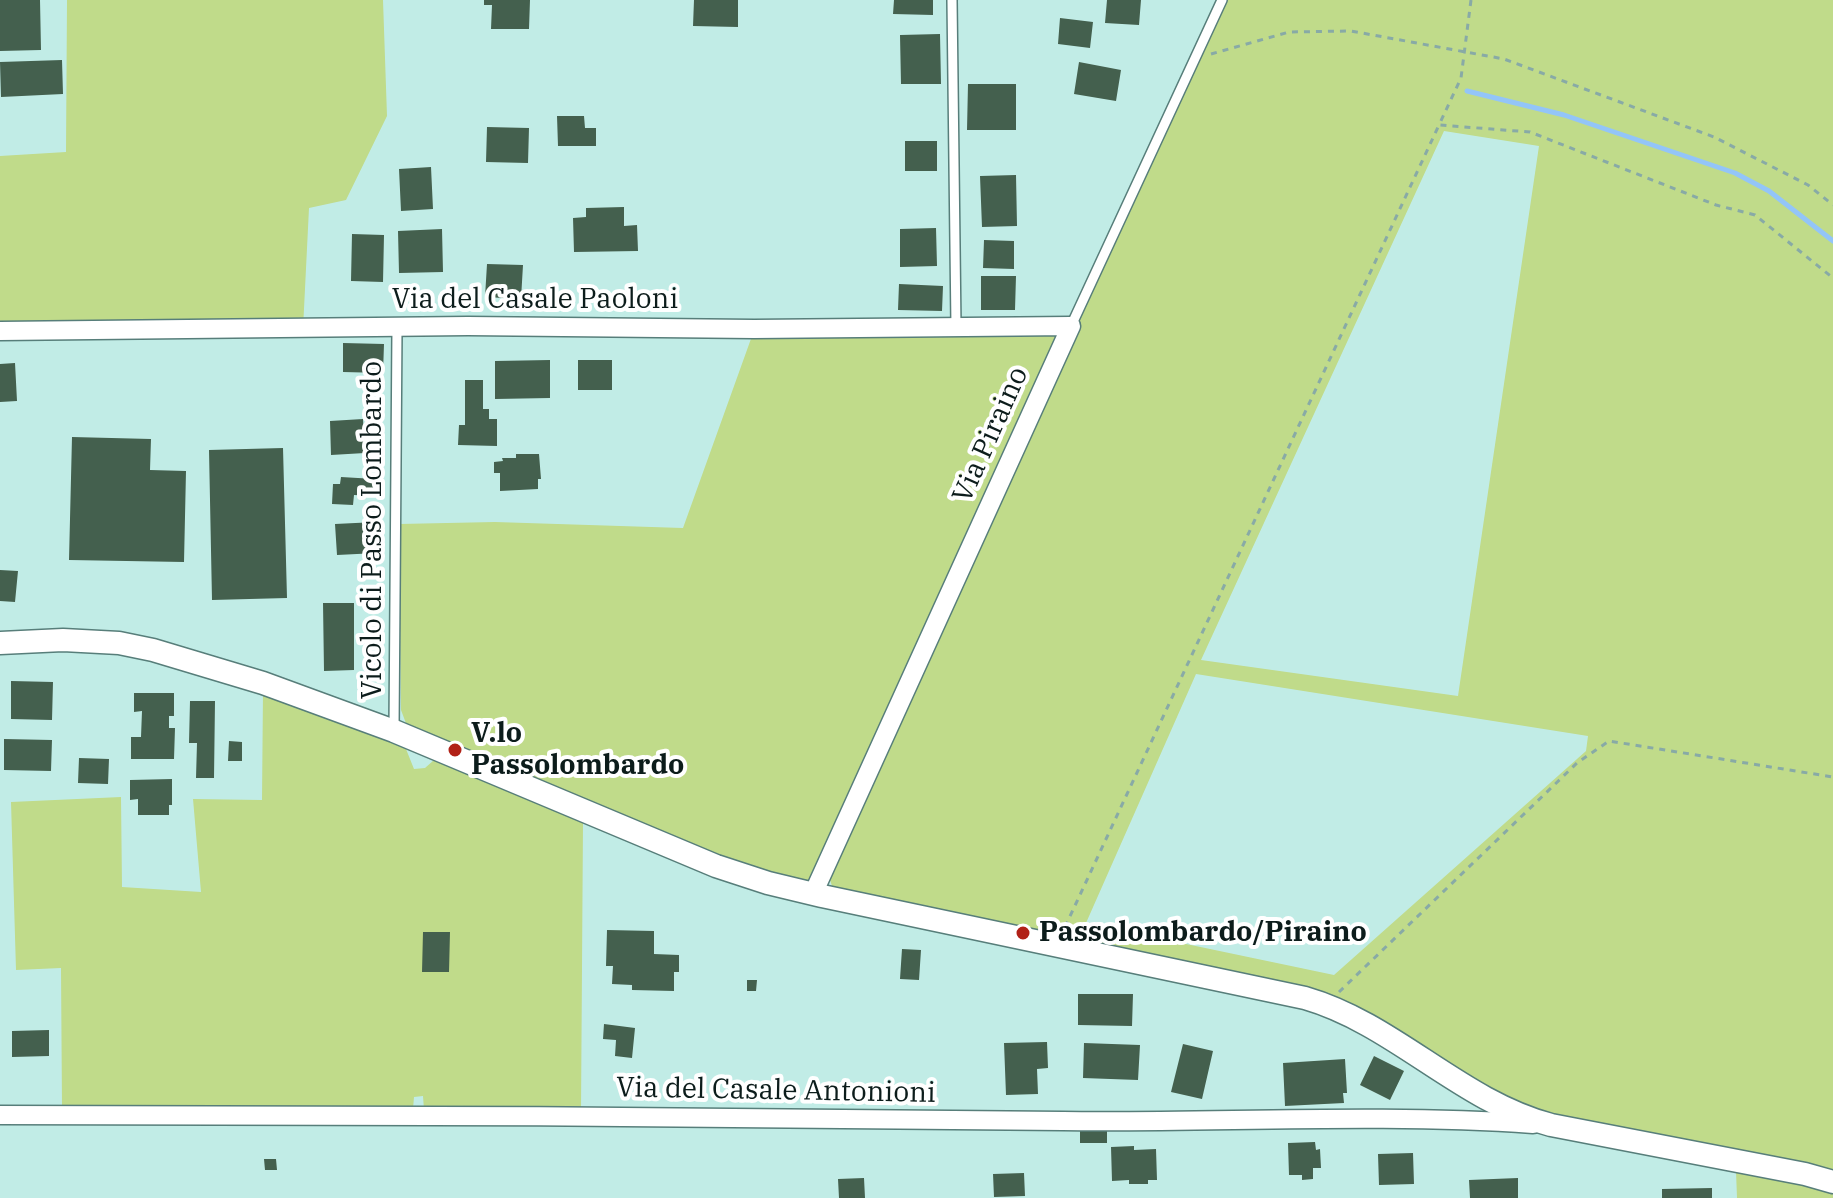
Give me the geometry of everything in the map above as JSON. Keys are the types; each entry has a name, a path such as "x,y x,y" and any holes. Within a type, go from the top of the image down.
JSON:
{"street":[{"name":"Via del Casale Paoloni","path":"0,331 468,326 1071,326"},
{"name":"Via Piraino","path":"813,894 1071,326"},
{"path":"0,643 81,640 141,647 263,683 394,731 716,866 768,883 1277,991 1325,1005 1366,1026 1491,1103 1518,1116 1833,1182"},
{"name":"Via del Casale Antonioni","path":"0,1115 1123,1122 1412,1119 1551,1125"}],"lane":[{"path":"952,0 956,327"},
{"name":"Via Piraino","path":"1071,326 1222,0"},
{"name":"Vicolo di Passo Lombardo","path":"394,731 397,328"}],"path":[{"path":"1056,946 1461,78 1471,0"},
{"path":"1197,54 1218,53 1289,32 1351,31 1504,59 1714,137 1808,185 1833,205"},
{"path":"1439,125 1530,132 1716,205 1755,215 1833,278"},
{"path":"1325,1005 1577,763 1609,741 1833,777"}],"green space":[{"path":"67,0 383,0 387,116 346,200 309,208 303,329 0,331 0,156 66,152"},
{"path":"1222,0 1833,0 1833,1175 1528,1112 1364,1015 839,893 829,877","holes":["1444,131 1539,146 1458,696 1201,660","1196,674 1588,736 1586,751 1334,975 1086,923"]},
{"path":"752,336 1057,336 811,886 734,866 407,726 401,710 399,524 495,522 683,528"},
{"path":"263,690 406,749 414,769 425,768 434,760 583,822 581,1112 424,1110 423,1096 414,1097 413,1109 62,1109 61,968 16,970 11,802 121,797 122,887 201,892 193,799 262,800"},
{"path":"1736,1171 1833,1191 1833,1198 1737,1198"}],"building":[{"path":"0,0 40,0 41,50 0,51"},
{"path":"484,0 530,0 529,29 491,29 492,5 484,5"},
{"path":"694,0 738,0 738,27 693,26"},
{"path":"894,0 933,0 933,15 893,14"},
{"path":"1107,0 1141,0 1139,25 1105,23"},
{"path":"1060,18 1093,22 1090,48 1058,44"},
{"path":"940,34 941,84 901,84 900,35"},
{"path":"62,60 63,94 1,97 0,62"},
{"path":"1079,62 1121,70 1116,101 1074,94"},
{"path":"968,84 1016,84 1016,130 967,130"},
{"path":"557,116 584,116 585,128 596,128 596,146 558,146"},
{"path":"487,127 529,128 528,163 486,162"},
{"path":"905,141 937,141 937,171 905,171"},
{"path":"431,167 433,209 401,211 399,169"},
{"path":"1016,175 1017,226 982,227 980,176"},
{"path":"624,207 624,226 637,225 638,251 574,252 573,218 586,217 586,208"},
{"path":"936,228 937,266 900,267 900,229"},
{"path":"442,229 443,272 399,273 398,231"},
{"path":"352,234 384,235 383,282 351,281"},
{"path":"984,240 1014,241 1014,269 983,268"},
{"path":"487,264 523,265 521,299 485,297"},
{"path":"981,276 1016,276 1015,310 981,310"},
{"path":"899,284 943,286 942,311 898,310"},
{"path":"343,343 384,344 383,373 343,372"},
{"path":"550,360 550,398 495,399 495,361"},
{"path":"578,360 612,360 612,390 578,390"},
{"path":"15,363 17,401 0,402 0,364"},
{"path":"465,380 483,380 483,409 489,409 489,419 497,419 497,446 458,445 459,425 465,425"},
{"path":"363,419 365,453 331,455 330,421"},
{"path":"72,437 151,439 150,470 186,471 184,562 69,560"},
{"path":"283,448 287,598 212,600 209,450"},
{"path":"516,454 539,454 541,479 538,479 538,489 500,491 500,473 494,473 494,462 503,461 502,458 516,458"},
{"path":"341,477 375,479 374,496 354,495 353,505 332,504 333,484 340,484"},
{"path":"376,522 377,553 337,555 335,524"},
{"path":"0,570 18,571 15,602 0,601"},
{"path":"323,603 354,603 354,670 324,671"},
{"path":"11,681 53,682 52,720 11,719"},
{"path":"134,693 174,693 174,716 169,716 169,728 175,728 174,759 131,759 131,737 141,737 142,711 134,712"},
{"path":"190,701 215,701 214,778 196,778 197,743 189,743"},
{"path":"4,739 52,740 51,771 4,770"},
{"path":"229,741 242,742 242,761 228,761"},
{"path":"79,758 109,759 108,784 78,783"},
{"path":"172,779 169,815 138,815 138,799 130,800 130,780"},
{"path":"607,930 654,931 654,954 679,955 679,972 674,972 674,991 632,990 632,985 612,984 613,966 606,966"},
{"path":"423,932 450,932 449,972 422,972"},
{"path":"902,949 921,950 919,980 900,979"},
{"path":"747,980 757,980 756,991 747,991"},
{"path":"1078,994 1133,994 1132,1026 1078,1025"},
{"path":"604,1024 635,1028 632,1058 615,1056 616,1040 603,1039"},
{"path":"49,1030 49,1056 12,1057 12,1031"},
{"path":"1047,1042 1048,1068 1037,1069 1038,1094 1006,1095 1004,1043"},
{"path":"1084,1043 1140,1045 1138,1080 1083,1078"},
{"path":"1183,1044 1213,1051 1202,1099 1171,1092"},
{"path":"1374,1056 1404,1071 1390,1100 1360,1085"},
{"path":"1345,1059 1347,1093 1343,1093 1344,1103 1285,1106 1283,1063"},
{"path":"1080,1128 1107,1128 1107,1143 1080,1143"},
{"path":"1315,1142 1316,1150 1320,1149 1321,1168 1313,1168 1313,1179 1302,1180 1302,1175 1289,1175 1288,1143"},
{"path":"1134,1146 1134,1150 1156,1149 1157,1180 1148,1180 1148,1184 1129,1184 1129,1180 1112,1181 1111,1147"},
{"path":"1413,1153 1414,1184 1379,1185 1378,1154"},
{"path":"264,1159 276,1159 277,1170 265,1170"},
{"path":"1024,1173 1025,1196 994,1197 993,1174"},
{"path":"864,1178 865,1198 839,1198 838,1179"},
{"path":"1518,1178 1518,1198 1470,1198 1469,1180"},
{"path":"1712,1188 1712,1198 1662,1198 1662,1189"}],"waterway":[{"path":"1467,91 1564,115 1735,173 1769,191 1833,241"}],"place":[{"name":"V.lo Passolombardo","path":"455,750"},
{"name":"Passolombardo/Piraino","path":"1023,933"}]}
